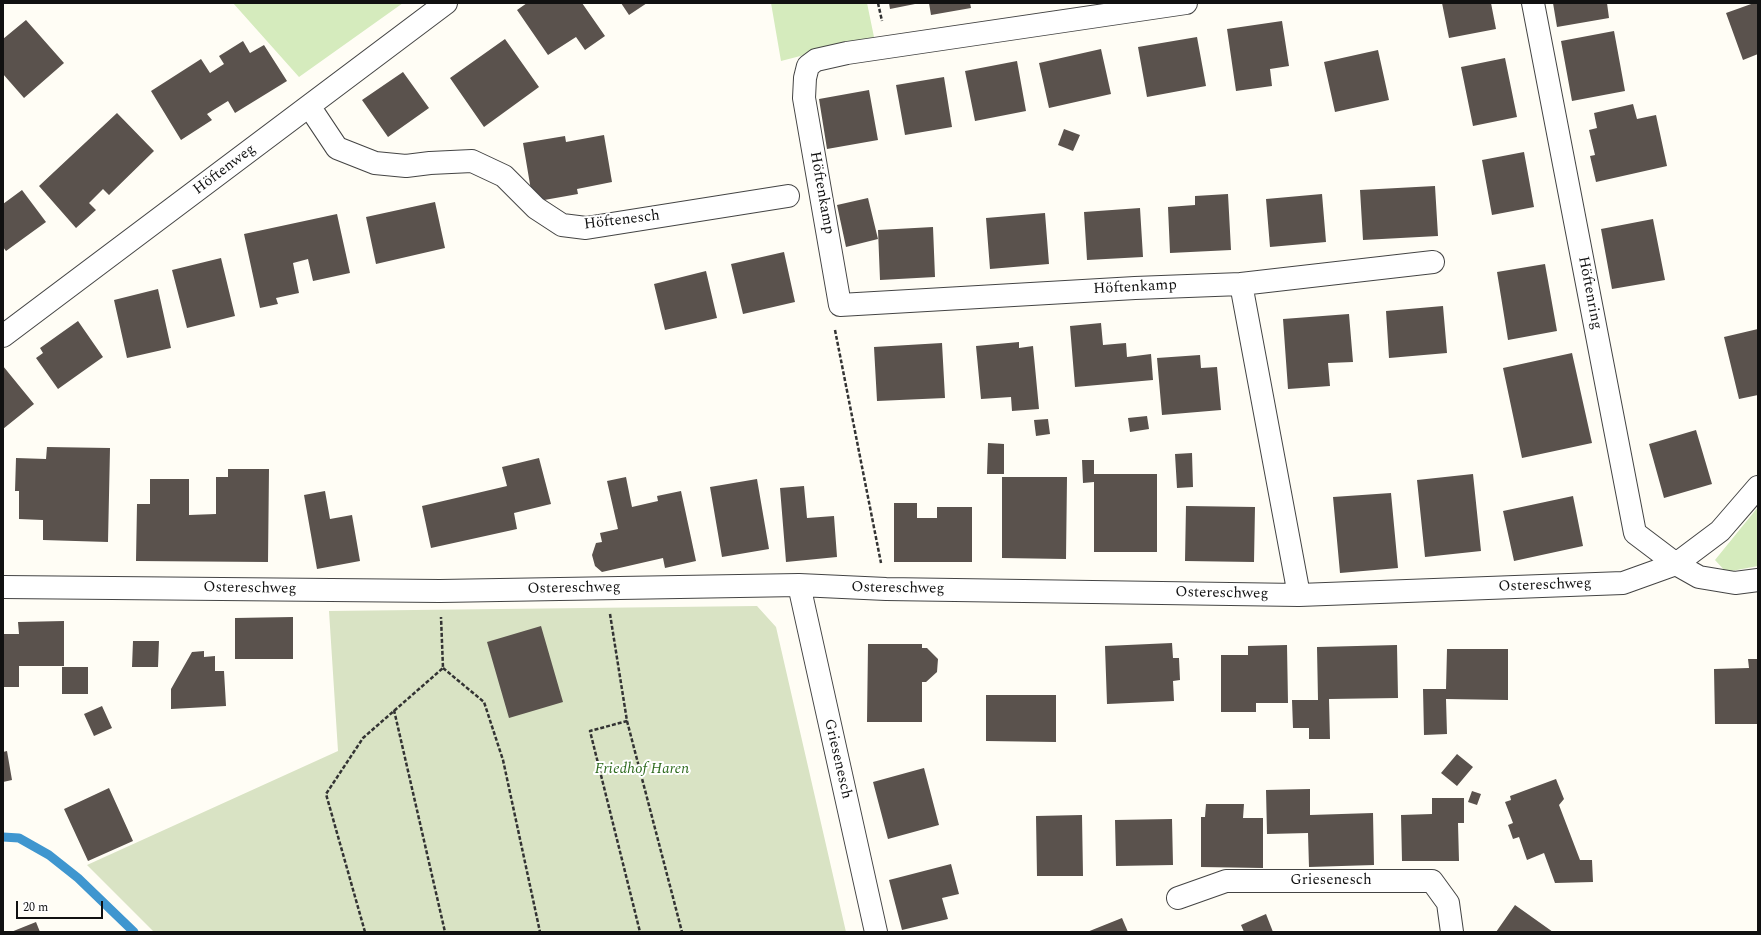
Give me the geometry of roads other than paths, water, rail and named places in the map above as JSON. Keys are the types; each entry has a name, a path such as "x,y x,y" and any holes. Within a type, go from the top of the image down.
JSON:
{"street":[{"name":"Höftenweg","path":"3,336 446,3"},
{"name":"Höftenkamp","path":"1186,3 847,53 816,60 808,66 804,78 804,98 840,305 1135,288 1241,284 1433,262"},
{"name":"Höftenring","path":"1533,3 1635,533 1676,564 1699,577 1735,583 1758,580"},
{"name":"Höftenesch","path":"310,106 337,148 375,163 398,165 472,161 504,176 536,208 562,225 586,228 788,196"},
{"path":"1241,284 1299,595"},
{"name":"Ostereschweg","path":"3,587 440,591 799,585 886,589 1299,595 1624,583 1676,564 1720,531 1758,487"},
{"name":"Griesenesch","path":"799,585 876,932"},
{"name":"Griesenesch","path":"1178,898 1226,881 1432,881 1448,903 1452,932"}],"waterway":[{"path":"3,837 19,838 49,855 78,878 134,932"}],"park label":[{"name":"Friedhof Haren","path":"642,770"}]}
